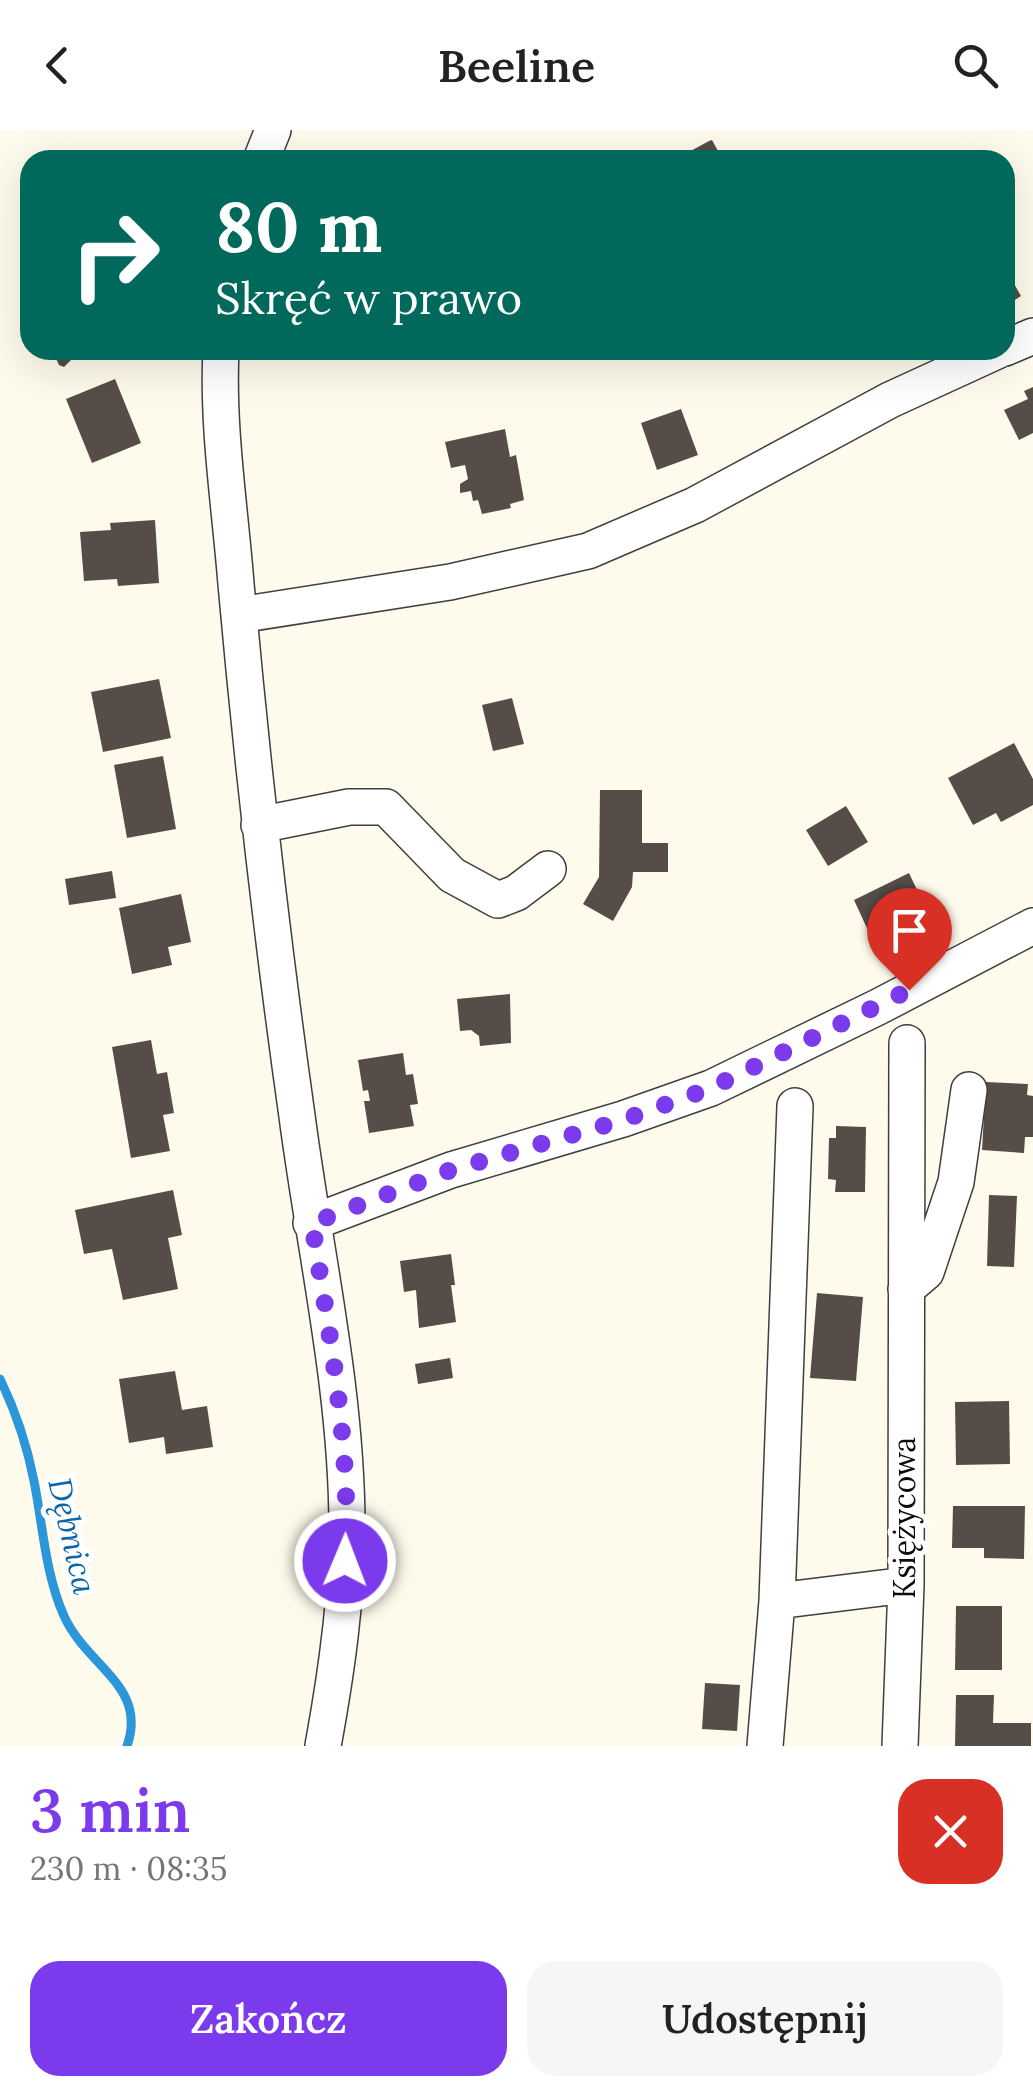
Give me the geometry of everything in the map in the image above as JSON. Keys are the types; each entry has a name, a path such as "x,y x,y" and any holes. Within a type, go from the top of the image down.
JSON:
{"street":[{"path":"221,360 223,428 259,825 318,1269 339,1390 347,1530 337,1656 322,1746"},
{"path":"239,615 450,582 588,551 694,505 890,400 978,360"},
{"path":"259,825 349,807 386,807 452,875 498,900 516,894 548,869"},
{"path":"312,1223 451,1170 623,1120 711,1088 1033,926"},
{"name":"Księżycowa","path":"900,1746 906,1585 907,1043"},
{"path":"906,1282 926,1272 956,1182 969,1090"},
{"path":"765,1746 777,1601 796,1106"},
{"path":"777,1601 906,1585"}],"building":[{"path":"709,141 718,150 692,150"},
{"path":"115,379 141,443 92,463 66,399"},
{"path":"1033,387 1033,433 1019,440 1004,410 1028,399 1024,391"},
{"path":"681,409 698,455 657,470 641,423"},
{"path":"505,429 510,457 516,455 524,500 510,504 511,508 482,514 471,491 460,493 460,484 468,479 465,465 451,468 445,442"},
{"path":"155,520 159,583 118,586 117,579 84,581 80,532 111,530 110,523"},
{"path":"159,679 171,738 103,752 91,692"},
{"path":"512,698 524,744 493,751 482,705"},
{"path":"1014,743 1033,779 1033,805 1001,822 996,813 973,825 948,778"},
{"path":"163,756 176,829 127,838 114,765"},
{"path":"600,790 642,790 642,843 668,843 668,872 633,872 632,887 613,921 583,904 599,877"},
{"path":"846,806 868,842 828,866 806,830"},
{"path":"112,871 116,898 69,905 65,879"},
{"path":"909,873 928,913 872,939 854,900"},
{"path":"181,894 191,942 168,947 172,965 132,974 119,908"},
{"path":"510,994 511,1043 480,1046 479,1036 471,1030 460,1031 457,999"},
{"path":"151,1040 157,1074 167,1072 174,1113 163,1115 170,1151 131,1158 112,1047"},
{"path":"403,1053 406,1075 413,1074 418,1104 410,1105 414,1126 369,1133 364,1101 370,1101 368,1090 363,1091 358,1060"},
{"path":"986,1082 1028,1084 1027,1095 1033,1096 1033,1137 1025,1137 1024,1153 982,1150"},
{"path":"836,1126 866,1127 865,1192 835,1192 836,1180 828,1179 829,1138 836,1138"},
{"path":"173,1190 182,1235 168,1238 178,1289 123,1300 112,1249 84,1254 75,1210"},
{"path":"989,1195 1017,1196 1014,1267 987,1266"},
{"path":"451,1254 456,1322 419,1328 416,1290 404,1292 400,1261"},
{"path":"817,1293 863,1297 856,1381 810,1378"},
{"path":"450,1358 453,1378 418,1384 415,1364"},
{"path":"175,1371 182,1410 207,1406 213,1447 166,1454 164,1437 129,1443 119,1379"},
{"path":"1009,1401 1010,1464 956,1465 955,1402"},
{"path":"953,1506 1025,1506 1024,1559 984,1558 984,1548 952,1548"},
{"path":"956,1606 1002,1606 1002,1670 955,1670"},
{"path":"705,1683 740,1685 737,1731 702,1729"},
{"path":"956,1695 994,1695 993,1723 1031,1723 1031,1746 955,1746"}],"waterway":[{"name":"Dębnica","path":"0,1379 28,1455 58,1600 74,1634 122,1692 131,1725 127,1746"}],"route":[{"path":"345,1561 345,1466 339,1390 312,1223 451,1170 623,1120 711,1088 909,990"}]}
